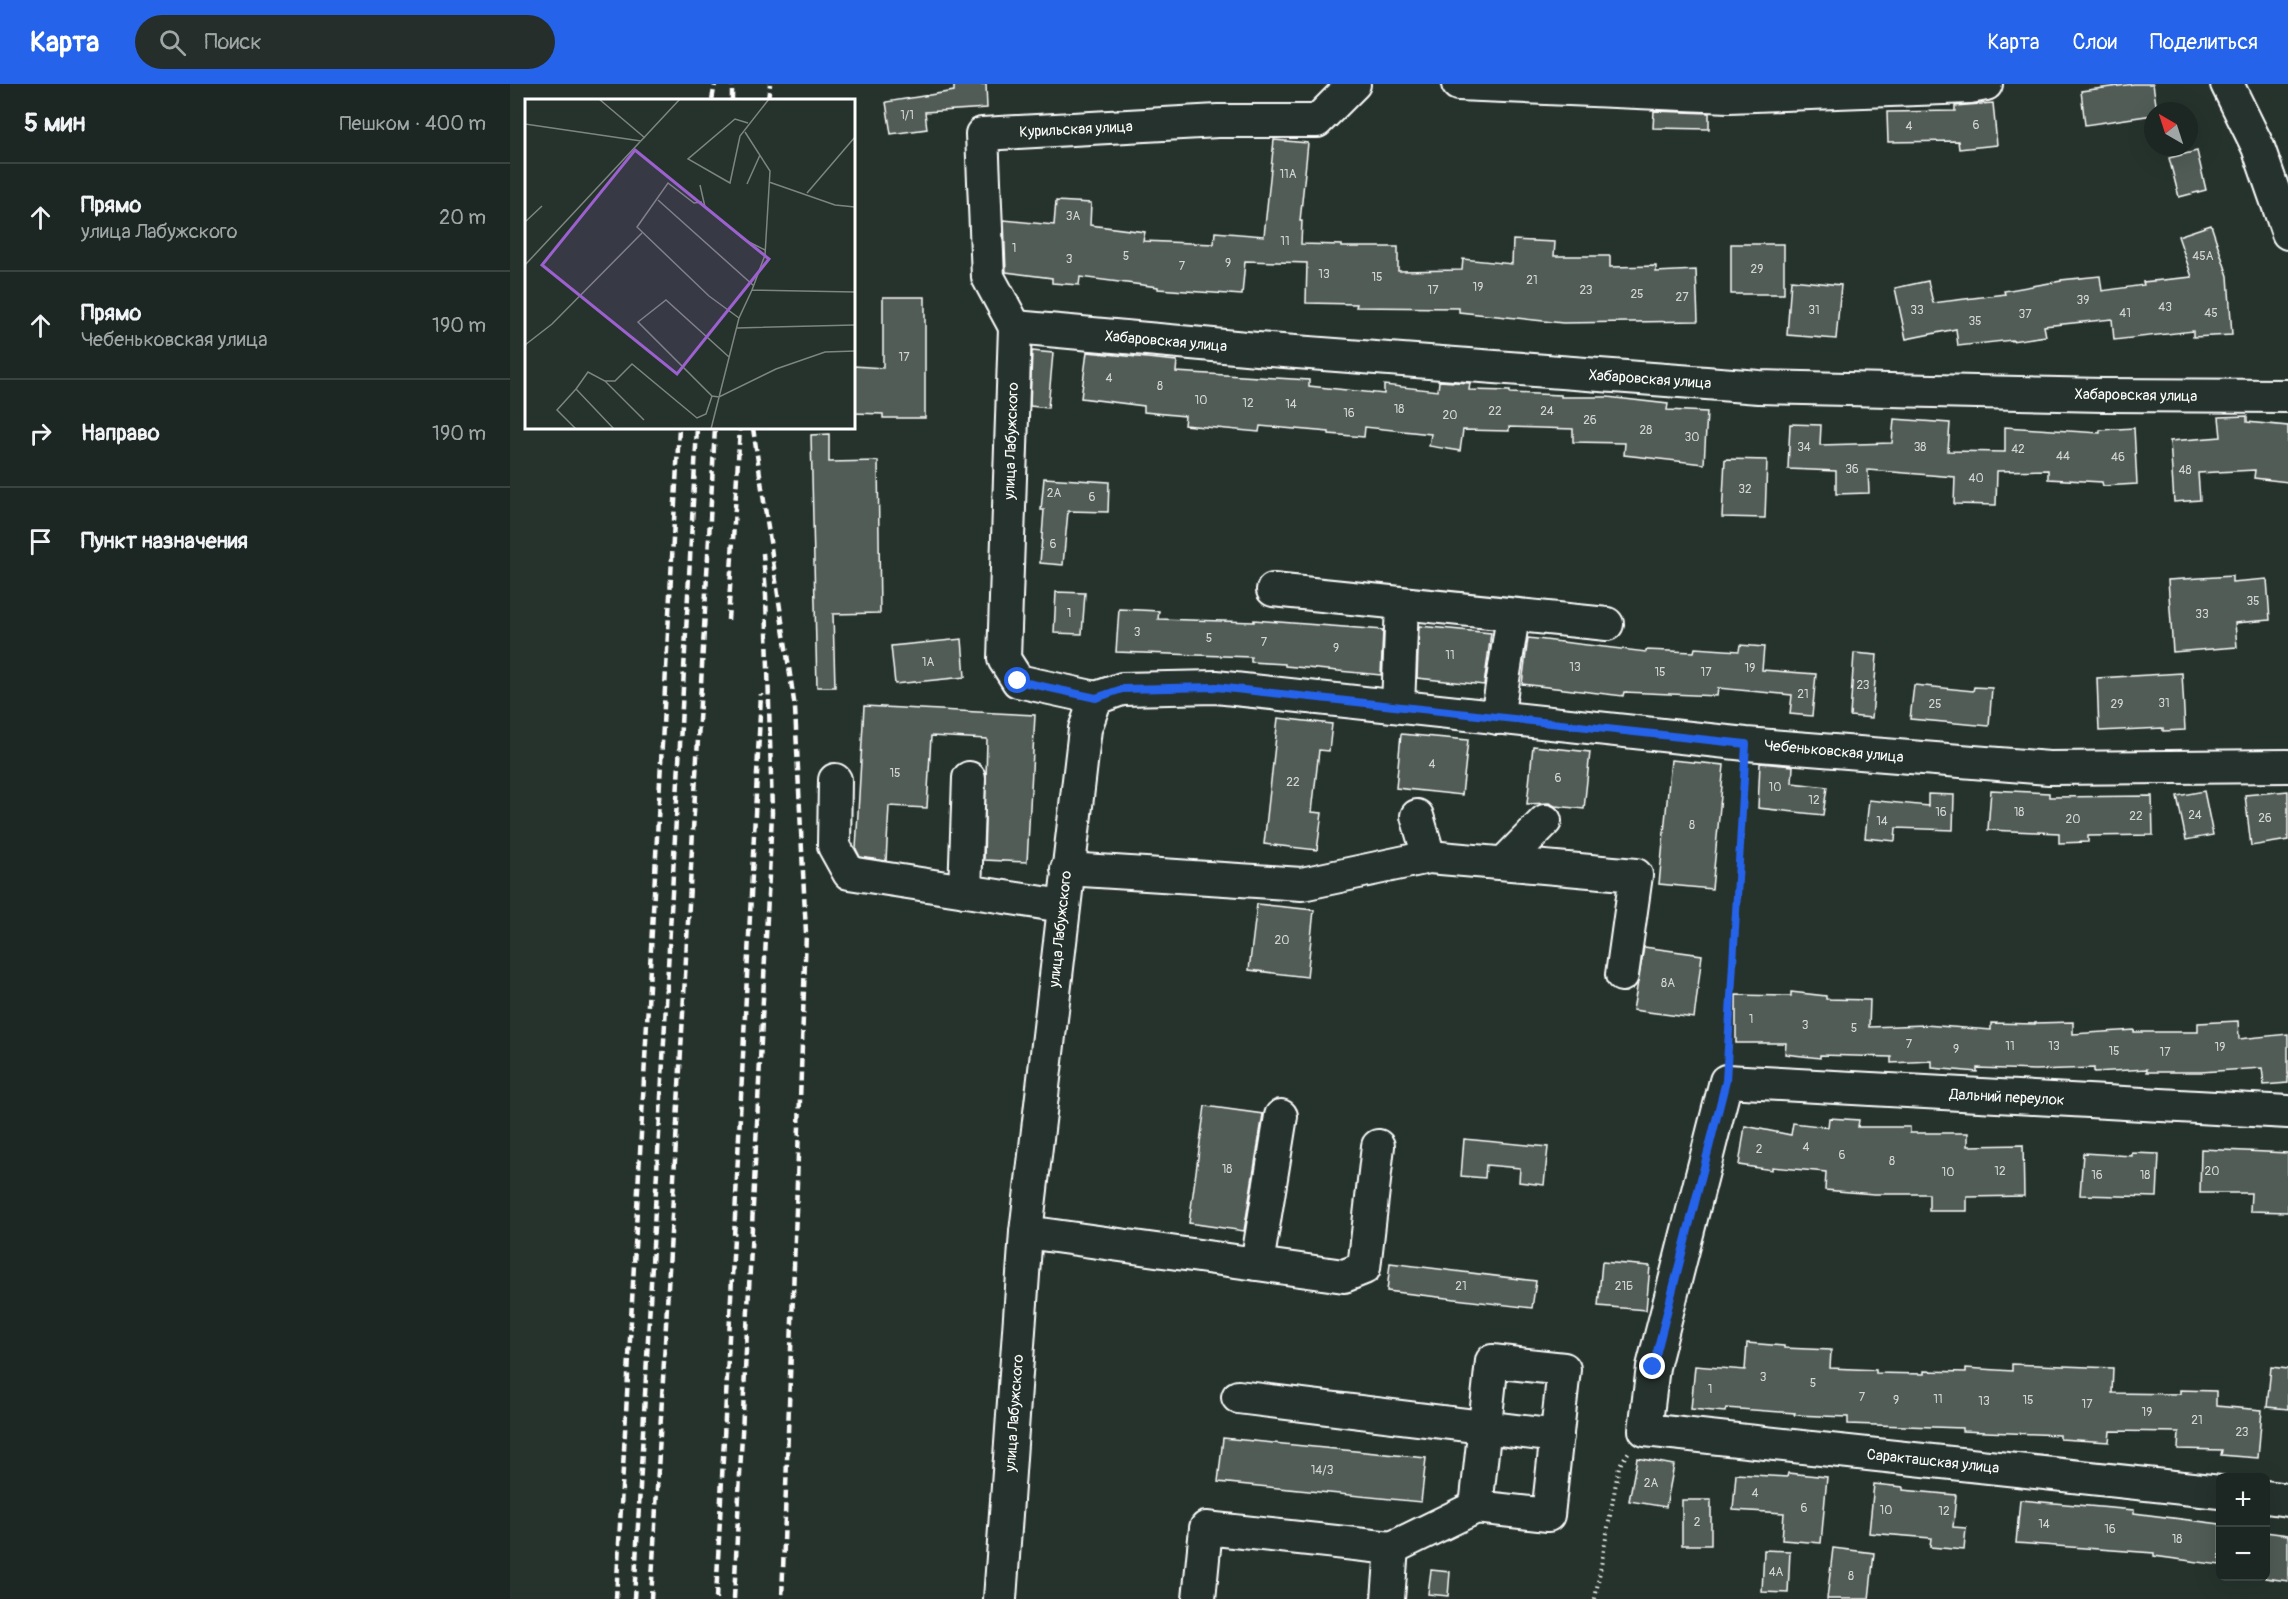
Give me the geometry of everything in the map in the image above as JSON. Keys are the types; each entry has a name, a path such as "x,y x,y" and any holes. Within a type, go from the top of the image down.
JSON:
{"street":[{"name":"Курильская улица","path":"1015,327 988,277 982,134 1218,121 1317,121 1354,84"},
{"path":"1458,84 1729,96 1970,87 1986,84"},
{"path":"2227,84 2258,147 2288,233"},
{"name":"Хабаровская улица","path":"1015,327 1257,349 1758,387 2103,395 2288,396"},
{"name":"улица Лабужского","path":"1000,1599 1026,1232 1085,729 1096,698 1018,681 1004,659 1015,327"},
{"path":"1273,590 1607,624"},
{"path":"1398,706 1402,604"},
{"path":"1497,718 1513,616"},
{"name":"Чебеньковская улица","path":"1096,698 1122,689 1216,687 1746,744 2049,768 2288,766"},
{"path":"965,891 969,778"},
{"path":"835,780 834,846 849,873 1063,906"},
{"path":"1417,816 1429,857"},
{"path":"1504,863 1545,820"},
{"path":"1067,868 1302,884 1429,857 1636,875 1622,975"},
{"path":"1645,1430 1653,1367 1726,1081"},
{"name":"Дальний переулок","path":"1726,1081 2288,1112"},
{"path":"1257,1264 1281,1116"},
{"path":"1026,1232 1344,1276 1364,1268 1378,1146"},
{"path":"1199,1599 1206,1528 1392,1548 1476,1507 1548,1515 1564,1369 1492,1361 1476,1507"},
{"path":"1238,1397 1557,1436"},
{"name":"Саракташская улица","path":"1645,1430 2216,1492"},
{"path":"2270,1498 2288,1500"},
{"path":"1388,1599 1392,1548"}],"path":[{"path":"1726,1081 1746,744"},
{"path":"1595,1599 1619,1466 1645,1430"}],"building":[{"path":"954,84 986,84 987,108 925,112 927,129 891,134 886,102 954,91"},
{"path":"2134,84 2153,84 2156,102 2144,102 2144,116 2085,125 2081,91"},
{"path":"1993,103 1997,145 1959,149 1958,141 1888,142 1887,112 1955,111 1955,106"},
{"path":"1654,111 1709,113 1709,129 1653,128"},
{"path":"1274,140 1308,143 1300,221 1302,221 1301,244 1398,247 1398,271 1462,270 1463,259 1512,264 1513,240 1555,242 1554,256 1610,256 1610,267 1656,266 1656,272 1696,270 1698,321 1563,323 1459,312 1459,308 1356,307 1357,304 1306,303 1307,263 1245,261 1242,295 1158,289 1158,287 1080,277 1079,285 1052,283 1052,278 1006,272 1004,220 1054,225 1056,201 1091,203 1090,225 1145,232 1143,241 1214,244 1215,232 1264,236"},
{"path":"2198,155 2206,190 2179,197 2169,158"},
{"path":"2211,225 2228,276 2232,335 2193,337 2193,331 2114,340 2112,319 2044,326 2046,336 2012,341 1958,346 1956,329 1906,339 1895,288 1928,281 1933,303 2005,294 2004,291 2061,280 2100,276 2102,291 2144,285 2143,282 2192,277 2178,236"},
{"path":"1731,244 1784,244 1784,294 1731,294"},
{"path":"1791,280 1841,285 1836,339 1787,335"},
{"path":"883,297 925,297 925,418 883,418 883,414 855,413 855,366 883,368"},
{"path":"1032,351 1053,353 1048,408 1030,406"},
{"path":"1087,352 1177,361 1176,372 1309,380 1309,386 1384,394 1384,385 1438,391 1439,381 1470,383 1469,390 1510,391 1510,393 1561,395 1561,397 1607,397 1668,404 1667,410 1707,412 1704,464 1624,455 1625,443 1573,442 1573,429 1509,427 1509,431 1463,430 1460,451 1429,446 1431,434 1365,427 1364,437 1260,426 1259,432 1184,425 1185,416 1144,412 1144,406 1081,398"},
{"path":"2247,416 2247,422 2288,426 2288,482 2254,478 2255,470 2198,473 2200,500 2174,502 2170,441 2221,437 2219,417"},
{"path":"1894,419 1950,423 1948,451 2005,452 2005,427 2100,433 2100,430 2134,428 2137,484 2103,486 2102,482 2048,479 2048,470 1997,471 1996,505 1954,504 1955,477 1868,470 1869,493 1836,494 1836,471 1788,469 1790,424 1821,425 1820,445 1892,443"},
{"path":"829,434 829,462 878,461 880,613 833,614 835,687 817,687 811,435"},
{"path":"1725,459 1767,460 1765,518 1722,517"},
{"path":"1044,478 1109,482 1108,512 1068,511 1063,565 1040,563"},
{"path":"2232,576 2232,582 2267,579 2270,620 2235,623 2237,647 2173,652 2168,580"},
{"path":"1056,592 1085,593 1082,634 1054,633"},
{"path":"1119,609 1159,611 1158,619 1254,622 1254,620 1383,630 1381,675 1251,662 1251,657 1116,652"},
{"path":"1419,626 1491,633 1484,685 1417,678"},
{"path":"1528,638 1646,652 1646,650 1694,652 1695,648 1739,651 1740,645 1764,647 1762,670 1816,674 1812,716 1790,714 1792,695 1718,688 1717,696 1624,692 1623,696 1522,684"},
{"path":"962,639 965,677 895,684 891,646"},
{"path":"1854,653 1877,655 1872,718 1850,716"},
{"path":"2182,673 2185,730 2163,731 2163,728 2099,731 2097,678"},
{"path":"1914,685 1973,691 1974,687 1992,688 1989,726 1910,719"},
{"path":"864,706 1035,715 1027,862 984,860 987,739 931,736 927,808 889,806 886,861 860,857 856,849"},
{"path":"1278,718 1332,724 1329,751 1319,750 1312,812 1322,813 1317,850 1264,844"},
{"path":"1401,734 1468,740 1462,795 1396,788"},
{"path":"1533,746 1590,752 1584,809 1555,806 1549,803 1527,804"},
{"path":"1671,760 1724,765 1712,889 1659,884"},
{"path":"1760,763 1793,766 1792,783 1827,787 1823,815 1758,808"},
{"path":"1991,790 2049,793 2049,797 2152,796 2153,835 2088,836 2088,842 2059,843 2059,833 1988,830"},
{"path":"2204,791 2213,835 2186,840 2177,796"},
{"path":"2288,791 2288,840 2251,846 2245,795"},
{"path":"1928,794 1954,795 1953,830 1896,828 1895,841 1865,838 1869,800 1928,806"},
{"path":"1257,904 1314,910 1307,977 1249,970"},
{"path":"1644,947 1702,955 1694,1018 1633,1010"},
{"path":"1791,992 1826,996 1826,999 1870,1000 1869,1027 1925,1025 1991,1030 1991,1023 2073,1022 2073,1034 2134,1030 2134,1032 2198,1032 2198,1023 2238,1021 2239,1039 2288,1034 2288,1083 2264,1085 2262,1068 2201,1072 2147,1072 2147,1069 2094,1072 2094,1068 2036,1070 1977,1068 1977,1072 1932,1068 1932,1061 1891,1063 1891,1057 1820,1055 1820,1058 1785,1054 1786,1043 1736,1043 1736,995 1791,996"},
{"path":"1205,1106 1263,1114 1244,1231 1189,1223"},
{"path":"1829,1118 1859,1120 1858,1127 1910,1127 1910,1133 1968,1133 1968,1146 2023,1145 2024,1196 1967,1197 1967,1211 1929,1211 1929,1194 1874,1194 1825,1190 1826,1172 1772,1167 1772,1170 1739,1165 1745,1126 1791,1135 1793,1123 1828,1127"},
{"path":"1464,1139 1548,1147 1544,1185 1519,1182 1520,1168 1486,1165 1485,1178 1461,1176"},
{"path":"2201,1149 2288,1153 2288,1212 2250,1211 2251,1193 2200,1193"},
{"path":"2083,1153 2132,1156 2132,1153 2159,1154 2157,1197 2080,1195"},
{"path":"1602,1262 1650,1266 1646,1310 1598,1306"},
{"path":"1390,1263 1536,1281 1532,1308 1387,1291"},
{"path":"1747,1343 1784,1346 1784,1348 1831,1350 1830,1368 1876,1370 1876,1373 1966,1372 1966,1368 2012,1371 2012,1364 2113,1368 2112,1393 2180,1394 2180,1390 2216,1391 2216,1406 2262,1410 2258,1458 2221,1455 2222,1450 2178,1449 2179,1432 2110,1431 2109,1442 2060,1439 2060,1435 1962,1431 1962,1428 1848,1424 1848,1417 1794,1415 1795,1413 1726,1408 1725,1412 1691,1409 1695,1366 1745,1370"},
{"path":"2271,1367 2288,1369 2288,1409 2267,1407"},
{"path":"1223,1438 1426,1458 1421,1502 1218,1482"},
{"path":"1637,1458 1674,1465 1666,1507 1629,1501"},
{"path":"1788,1473 1827,1477 1821,1543 1782,1540 1784,1513 1733,1510 1736,1474 1787,1477"},
{"path":"1874,1484 1903,1487 1903,1490 1956,1495 1953,1527 1966,1528 1964,1550 1930,1547 1931,1538 1869,1533"},
{"path":"1682,1500 1711,1500 1711,1545 1682,1545"},
{"path":"2020,1500 2134,1510 2134,1513 2216,1523 2216,1564 2154,1556 2154,1553 2016,1543"},
{"path":"2270,1533 2288,1535 2288,1581 2270,1579"},
{"path":"1833,1548 1874,1553 1869,1599 1827,1599"},
{"path":"1764,1550 1790,1551 1788,1593 1762,1592"},
{"path":"1431,1570 1450,1572 1448,1596 1428,1594"}],"railway":[{"path":"712,99 715,84"},
{"path":"732,84 732,99"},
{"path":"768,99 770,84"},
{"path":"616,1599 679,429"},
{"path":"634,1599 697,429"},
{"path":"651,1599 715,429"},
{"path":"728,620 740,429"},
{"path":"753,429 795,708 806,933 782,1599"},
{"path":"734,1599 772,813 763,553"},
{"path":"716,1599 761,694"}],"route":[{"path":"1018,681 1096,698 1122,689 1216,687 1746,744 1726,1081 1653,1367"}]}
